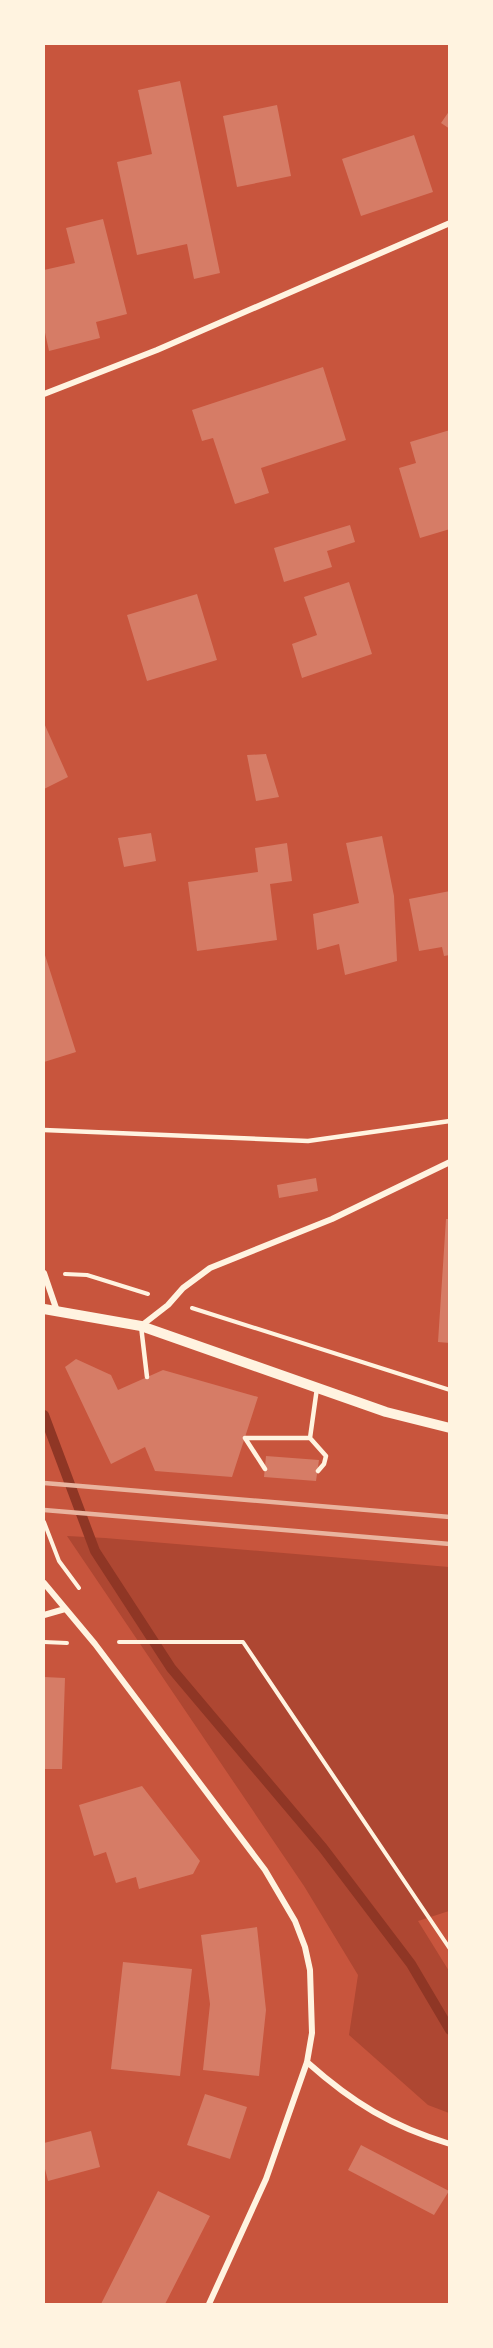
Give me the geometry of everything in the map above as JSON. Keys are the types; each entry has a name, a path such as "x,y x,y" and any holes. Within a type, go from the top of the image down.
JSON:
{"street":[{"path":"44,394 157,350 450,223"},
{"path":"141,1326 172,1302 183,1288 210,1268 332,1219 450,1162"},
{"path":"44,1273 57,1311"},
{"path":"44,1309 141,1326 386,1412 450,1428"},
{"path":"44,1583 95,1644 265,1870 295,1921 305,1947 310,1970 312,2033 307,2062 266,2179 209,2304"},
{"path":"44,1615 65,1609"},
{"path":"307,2062 347,2096 379,2115 420,2134 449,2144"}],"lane":[{"path":"44,1130 308,1141 450,1121"},
{"path":"141,1326 147,1377"},
{"path":"310,1438 317,1388"},
{"path":"265,1469 245,1438 310,1438 326,1456 324,1464 318,1471"}],"path":[{"path":"44,1273 87,1275 450,1390"},
{"path":"44,1522 59,1561"},
{"path":"120,1642 243,1642 450,1949"}],"shaded area":[{"path":"67,1536 449,1567 449,1911 418,1921 449,1971 449,2113 428,2105 349,2035 358,1975 304,1886"}],"building":[{"path":"180,81 220,273 194,279 187,244 137,255 117,162 152,154 138,90"},
{"path":"277,105 291,176 237,187 223,116"},
{"path":"450,110 450,129 441,123"},
{"path":"414,135 433,192 361,216 342,159"},
{"path":"103,219 127,314 96,322 100,338 49,351 44,328 44,270 75,263 66,228"},
{"path":"323,367 346,440 261,468 269,493 235,504 213,438 202,441 192,410"},
{"path":"450,430 450,529 420,538 399,468 416,463 410,442"},
{"path":"350,525 355,542 327,551 332,567 284,582 274,548"},
{"path":"349,582 372,654 302,678 292,644 317,635 304,597"},
{"path":"197,594 217,660 147,681 127,615"},
{"path":"44,723 68,777 44,789"},
{"path":"266,754 279,797 256,801 247,755"},
{"path":"151,833 156,861 124,867 118,838"},
{"path":"382,836 394,896 397,961 345,975 339,944 317,950 313,914 359,903 346,843"},
{"path":"287,843 292,881 270,884 277,940 197,951 188,882 258,872 255,848"},
{"path":"450,891 450,955 444,956 442,947 419,951 409,899"},
{"path":"44,952 76,1052 44,1062"},
{"path":"316,1178 318,1191 279,1198 277,1185"},
{"path":"446,1219 450,1219 450,1343 438,1342"},
{"path":"76,1359 111,1375 118,1390 163,1370 258,1397 232,1477 155,1471 145,1447 111,1464 65,1367"},
{"path":"266,1456 319,1460 316,1481 264,1477"},
{"path":"44,1677 65,1678 62,1769 44,1769"},
{"path":"142,1786 200,1861 193,1874 139,1889 136,1877 116,1883 106,1852 94,1856 79,1805"},
{"path":"257,1927 266,2010 259,2076 203,2070 210,2004 201,1935"},
{"path":"123,1962 192,1969 180,2076 111,2069"},
{"path":"205,2094 247,2107 230,2159 187,2145"},
{"path":"91,2131 100,2167 48,2181 44,2165 44,2143"},
{"path":"361,2145 449,2191 434,2215 348,2170"},
{"path":"158,2191 210,2216 165,2304 101,2304"}],"waterway":[{"path":"44,1415 95,1551 171,1668 323,1848 411,1964 450,2030"}],"railway":[{"path":"44,1483 450,1517"},
{"path":"44,1510 450,1544"}]}
